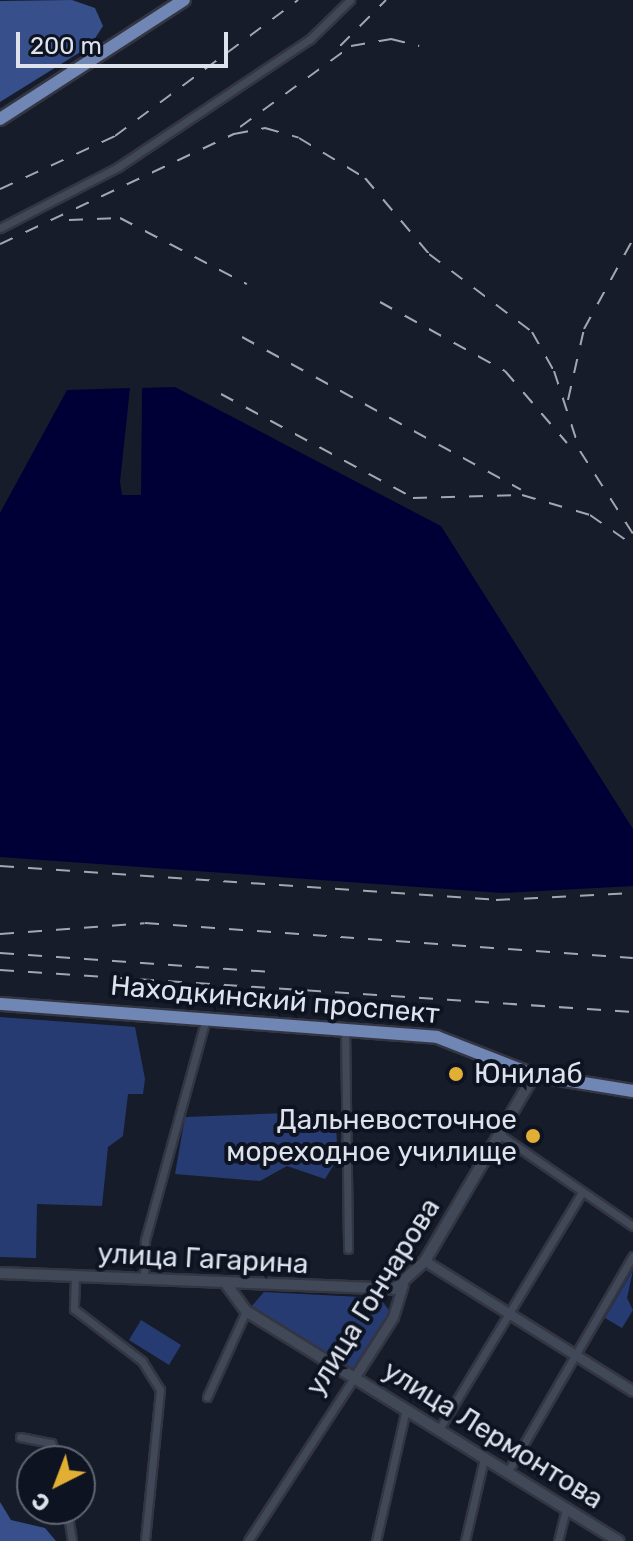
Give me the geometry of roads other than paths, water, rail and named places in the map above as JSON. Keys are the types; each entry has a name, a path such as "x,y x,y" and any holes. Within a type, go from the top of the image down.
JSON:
{"main road":[{"path":"0,119 184,0"},
{"name":"Находкинский проспект","path":"0,1004 345,1028 452,1041 534,1075 633,1091"},
{"name":"улица Гончарова","path":"403,1285 425,1261 502,1136 534,1075"},
{"name":"улица Гагарина","path":"0,1273 371,1292 403,1285"},
{"name":"улица Лермонтова","path":"227,1285 246,1311 619,1541"}],"street":[{"path":"0,228 118,167 310,39 350,0"},
{"path":"144,1280 145,1240 206,1018"},
{"path":"345,1028 348,1249"},
{"path":"502,1136 581,1194 633,1226"},
{"path":"438,1431 581,1194"},
{"path":"507,1473 633,1256"},
{"path":"425,1261 633,1391"},
{"path":"75,1277 74,1309 142,1361 160,1390 145,1541"},
{"name":"улица Гончарова","path":"248,1541 393,1317 403,1285"},
{"path":"207,1397 246,1311"},
{"path":"376,1541 406,1409"},
{"path":"20,1437 52,1445"},
{"path":"465,1541 484,1459"},
{"path":"558,1541 566,1509"}],"railway":[{"path":"0,189 115,136 298,0"},
{"path":"340,46 386,0"},
{"path":"240,127 351,46 391,39 419,46"},
{"path":"0,244 234,134 265,128 299,138 365,178 429,254 532,332 554,371 580,451 633,534"},
{"path":"69,220 120,218 247,284"},
{"path":"568,400 584,329 633,239"},
{"path":"380,302 505,371 567,443"},
{"path":"242,337 521,490"},
{"path":"221,394 413,498 522,495 590,515 633,545"},
{"path":"0,866 496,900 633,893"},
{"path":"0,934 145,923 633,958"},
{"path":"0,953 271,972"},
{"path":"0,970 633,1012"}],"place":[{"name":"Юнилаб","path":"456,1074"},
{"name":"Дальневосточное мореходное училище","path":"533,1136"}]}
